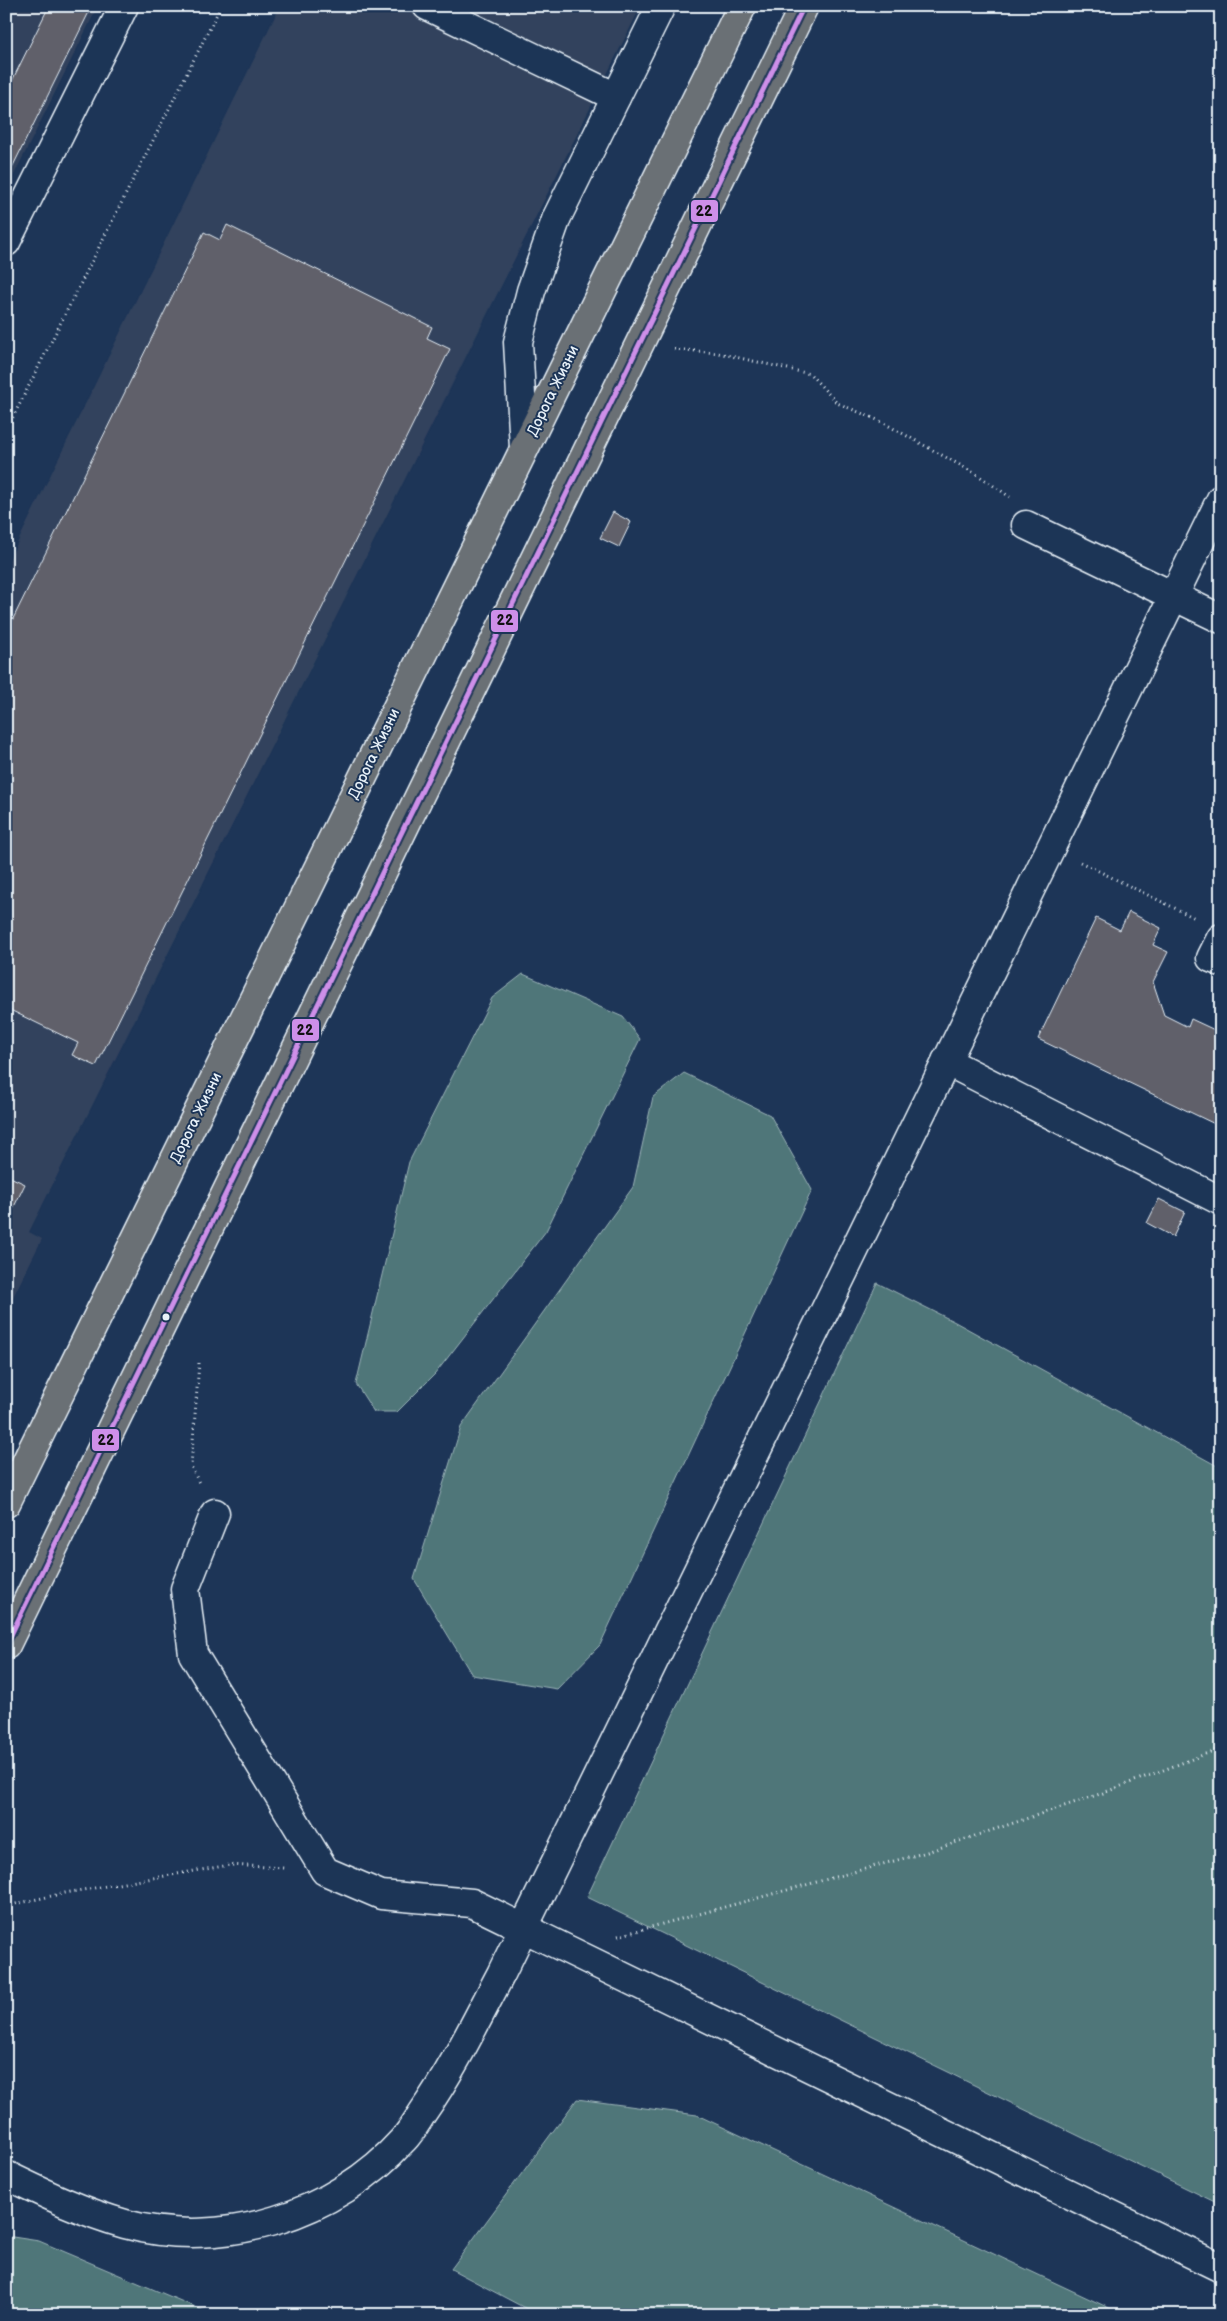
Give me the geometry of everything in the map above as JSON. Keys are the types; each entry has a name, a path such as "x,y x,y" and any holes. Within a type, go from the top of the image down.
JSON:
{"main road":[{"name":"Дорога Жизни","path":"6,1503 742,6"},
{"path":"6,1645 804,6"}],"street":[{"path":"6,242 124,6"},
{"path":"427,6 616,97"},
{"path":"524,448 518,342 531,292 557,217 661,6"},
{"path":"6,2175 71,2206 126,2224 185,2234 246,2228 304,2211 358,2182 404,2140 442,2085 523,1928 1221,499"},
{"path":"1026,525 1221,619"},
{"path":"1212,930 1211,958 1221,962"},
{"path":"946,1061 1221,1201"},
{"path":"215,1513 185,1589 193,1654 325,1871 380,1895 472,1903 1221,2268"}],"path":[{"path":"6,431 221,6"},
{"path":"670,348 718,353 810,374 837,403 880,421 1008,494 1026,525"},
{"path":"1050,848 1212,930"},
{"path":"199,1363 190,1466 215,1513"},
{"path":"612,1938 927,1852 1103,1793 1221,1748"},
{"path":"6,1906 65,1893 230,1865 325,1871"}],"shaded area":[{"path":"6,6 98,6 6,191"},
{"path":"280,6 641,6 29,1232 42,1239 6,1311 6,566"}],"green space":[{"path":"523,974 623,1017 640,1039 546,1231 435,1374 397,1412 374,1412 356,1384 409,1162 492,998"},
{"path":"684,1073 770,1115 812,1190 600,1645 557,1689 472,1675 414,1579 461,1427 633,1187 653,1097"},
{"path":"877,1283 955,1322 1221,1468 1221,2205 587,1897"},
{"path":"577,2099 697,2115 1124,2315 538,2315 451,2269"},
{"path":"6,2236 39,2241 214,2315 6,2315"}],"building":[{"path":"6,6 14,6 6,22"},
{"path":"49,6 92,6 6,180 6,93"},
{"path":"227,225 432,327 427,338 450,349 96,1066 72,1055 78,1043 6,1008 6,633 204,232 220,240"},
{"path":"613,512 631,522 619,547 600,538"},
{"path":"1129,912 1161,928 1153,945 1168,952 1153,982 1164,1015 1188,1027 1191,1019 1221,1033 1221,1127 1038,1039 1096,918 1120,930"},
{"path":"6,1175 25,1184 12,1211 6,1208"},
{"path":"1159,1199 1185,1212 1173,1237 1147,1223"}],"transit line":[{"name":"22","path":"6,1645 804,6"}]}
